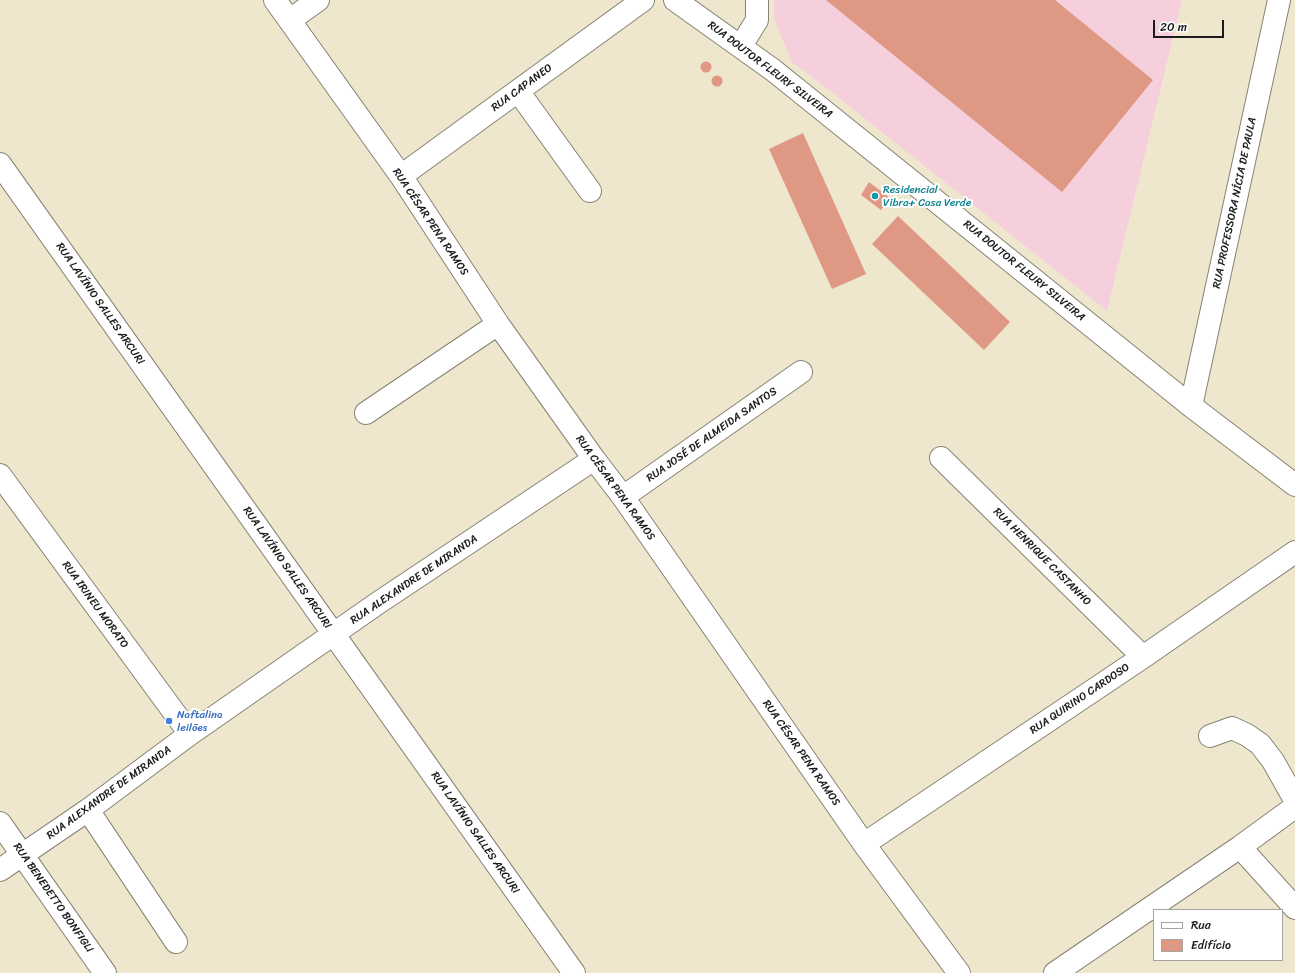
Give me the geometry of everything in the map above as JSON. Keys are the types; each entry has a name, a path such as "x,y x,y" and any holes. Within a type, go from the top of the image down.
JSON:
{"street":[{"name":"RUA CÉSAR PENA RAMOS","path":"275,0 400,176 498,324 594,459 623,497 864,844 959,973"},
{"path":"290,20 318,0"},
{"name":"RUA CAPANEO","path":"400,176 643,0"},
{"name":"RUA DOUTOR FLEURY SILVEIRA","path":"675,0 741,46 779,75 1191,406 1295,485"},
{"path":"741,46 757,20 757,0"},
{"name":"RUA PROFESSORA NÍCIA DE PAULA","path":"1191,406 1279,0"},
{"path":"518,91 590,191"},
{"name":"RUA LAVÍNIO SALLES ARCURI","path":"0,164 574,973"},
{"path":"366,413 498,324"},
{"name":"RUA JOSÉ DE ALMEIDA SANTOS","path":"623,497 801,372"},
{"name":"RUA HENRIQUE CASTANHO","path":"941,458 1144,657"},
{"name":"RUA ALEXANDRE DE MIRANDA","path":"0,870 88,810 190,734 378,603 594,459"},
{"name":"RUA IRINEU MORATO","path":"0,475 190,734"},
{"name":"RUA QUIRINO CARDOSO","path":"864,844 1144,657 1295,552"},
{"path":"1210,736 1232,728 1247,735 1260,744 1273,761 1295,800"},
{"path":"1055,973 1240,847 1295,807"},
{"path":"88,810 176,942"},
{"name":"RUA BENEDETTO BONFIGLI","path":"0,823 105,973"},
{"path":"1240,847 1295,908"}],"shaded area":[{"path":"774,0 1182,0 1107,311 792,62 774,19"}],"building":[{"path":"826,0 1055,0 1153,80 1062,192"},
{"path":"704,62 708,62 710,63 710,71 704,72 701,69 701,65"},
{"path":"715,76 719,76 721,77 721,85 715,86 712,83 712,79"},
{"path":"803,133 866,274 832,289 769,149"},
{"name":"Residencial Vibra+ Casa Verde","path":"869,182 890,198 881,210 861,195"},
{"path":"898,216 1010,322 984,350 872,244"}],"place":[{"name":"Residencial Vibra+ Casa Verde","path":"875,196"},
{"name":"Naftalina leilões","path":"169,721"}]}
